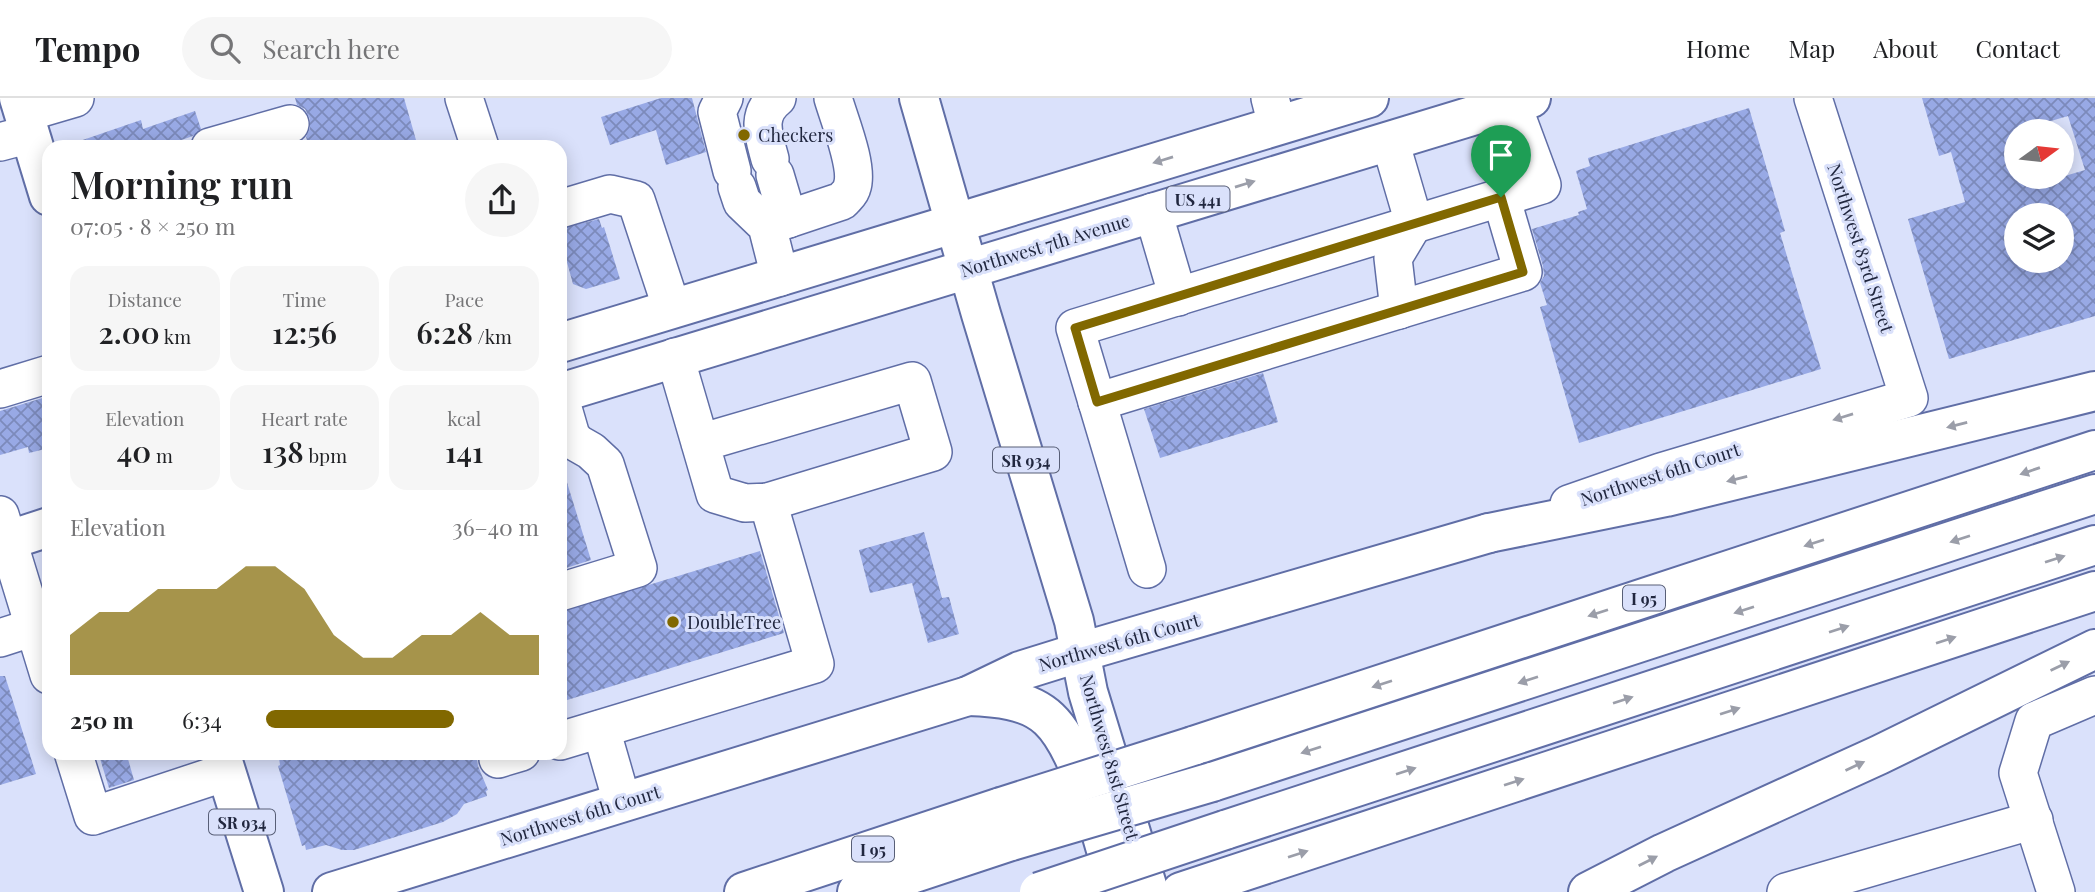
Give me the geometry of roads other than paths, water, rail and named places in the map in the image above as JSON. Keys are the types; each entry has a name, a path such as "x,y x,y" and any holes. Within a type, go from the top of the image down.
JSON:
{"main road":[{"name":"Northwest 81st Street","path":"919,98 1074,621 1088,692 1149,892"},
{"path":"567,341 956,223 1273,111 1369,98"},
{"name":"Northwest 7th Avenue","path":"567,393 675,357 1522,101"},
{"path":"18,122 42,179"},
{"path":"1489,533 1665,497 2095,391"},
{"name":"I 95","path":"744,892 1006,824 1194,746 2095,450"},
{"path":"857,892 1006,824 1212,782 2095,495"},
{"path":"3,533 42,528"},
{"name":"Northwest 6th Court","path":"332,892 968,696 1020,671 1081,652 1489,533"},
{"path":"1039,892 2095,545"},
{"path":"1181,892 2095,591"},
{"path":"1588,892 1664,853 1869,760 2095,649"},
{"path":"968,696 992,697 1034,709 1049,719 1073,754 1082,776 1118,892"},
{"name":"SR 934","path":"223,762 264,892"}],"street":[{"path":"18,122 75,98"},
{"path":"464,98 478,140"},
{"path":"724,98 717,112 742,202 777,222 842,201 853,185 854,171 833,98"},
{"path":"777,98 768,105 763,119 763,134 772,167 780,277"},
{"name":"Northwest 83rd Street","path":"1813,98 1909,398"},
{"path":"1147,569 1075,328 1542,185 1522,101"},
{"path":"233,140 290,123"},
{"path":"1390,141 1415,223 1394,258 1399,310"},
{"path":"567,207 610,194 636,200 672,309"},
{"path":"1097,402 1523,272 1501,197"},
{"path":"1153,212 1178,296"},
{"path":"675,357 700,443 715,494 745,503 768,502 933,452 912,381 700,443"},
{"path":"0,389 42,376"},
{"name":"Northwest 6th Court","path":"1489,533 1661,472 1909,398"},
{"path":"567,421 571,436 605,464 638,568 567,590"},
{"path":"567,739 815,664 768,502"},
{"path":"3,533 17,632 42,666"},
{"path":"2056,892 2018,773 2034,722 2095,695"},
{"path":"601,729 622,802"},
{"path":"76,760 93,816 223,762"},
{"path":"1786,892 2034,820"}],"place":[{"name":"Checkers","path":"744,135"},
{"name":"DoubleTree","path":"673,622"}]}
